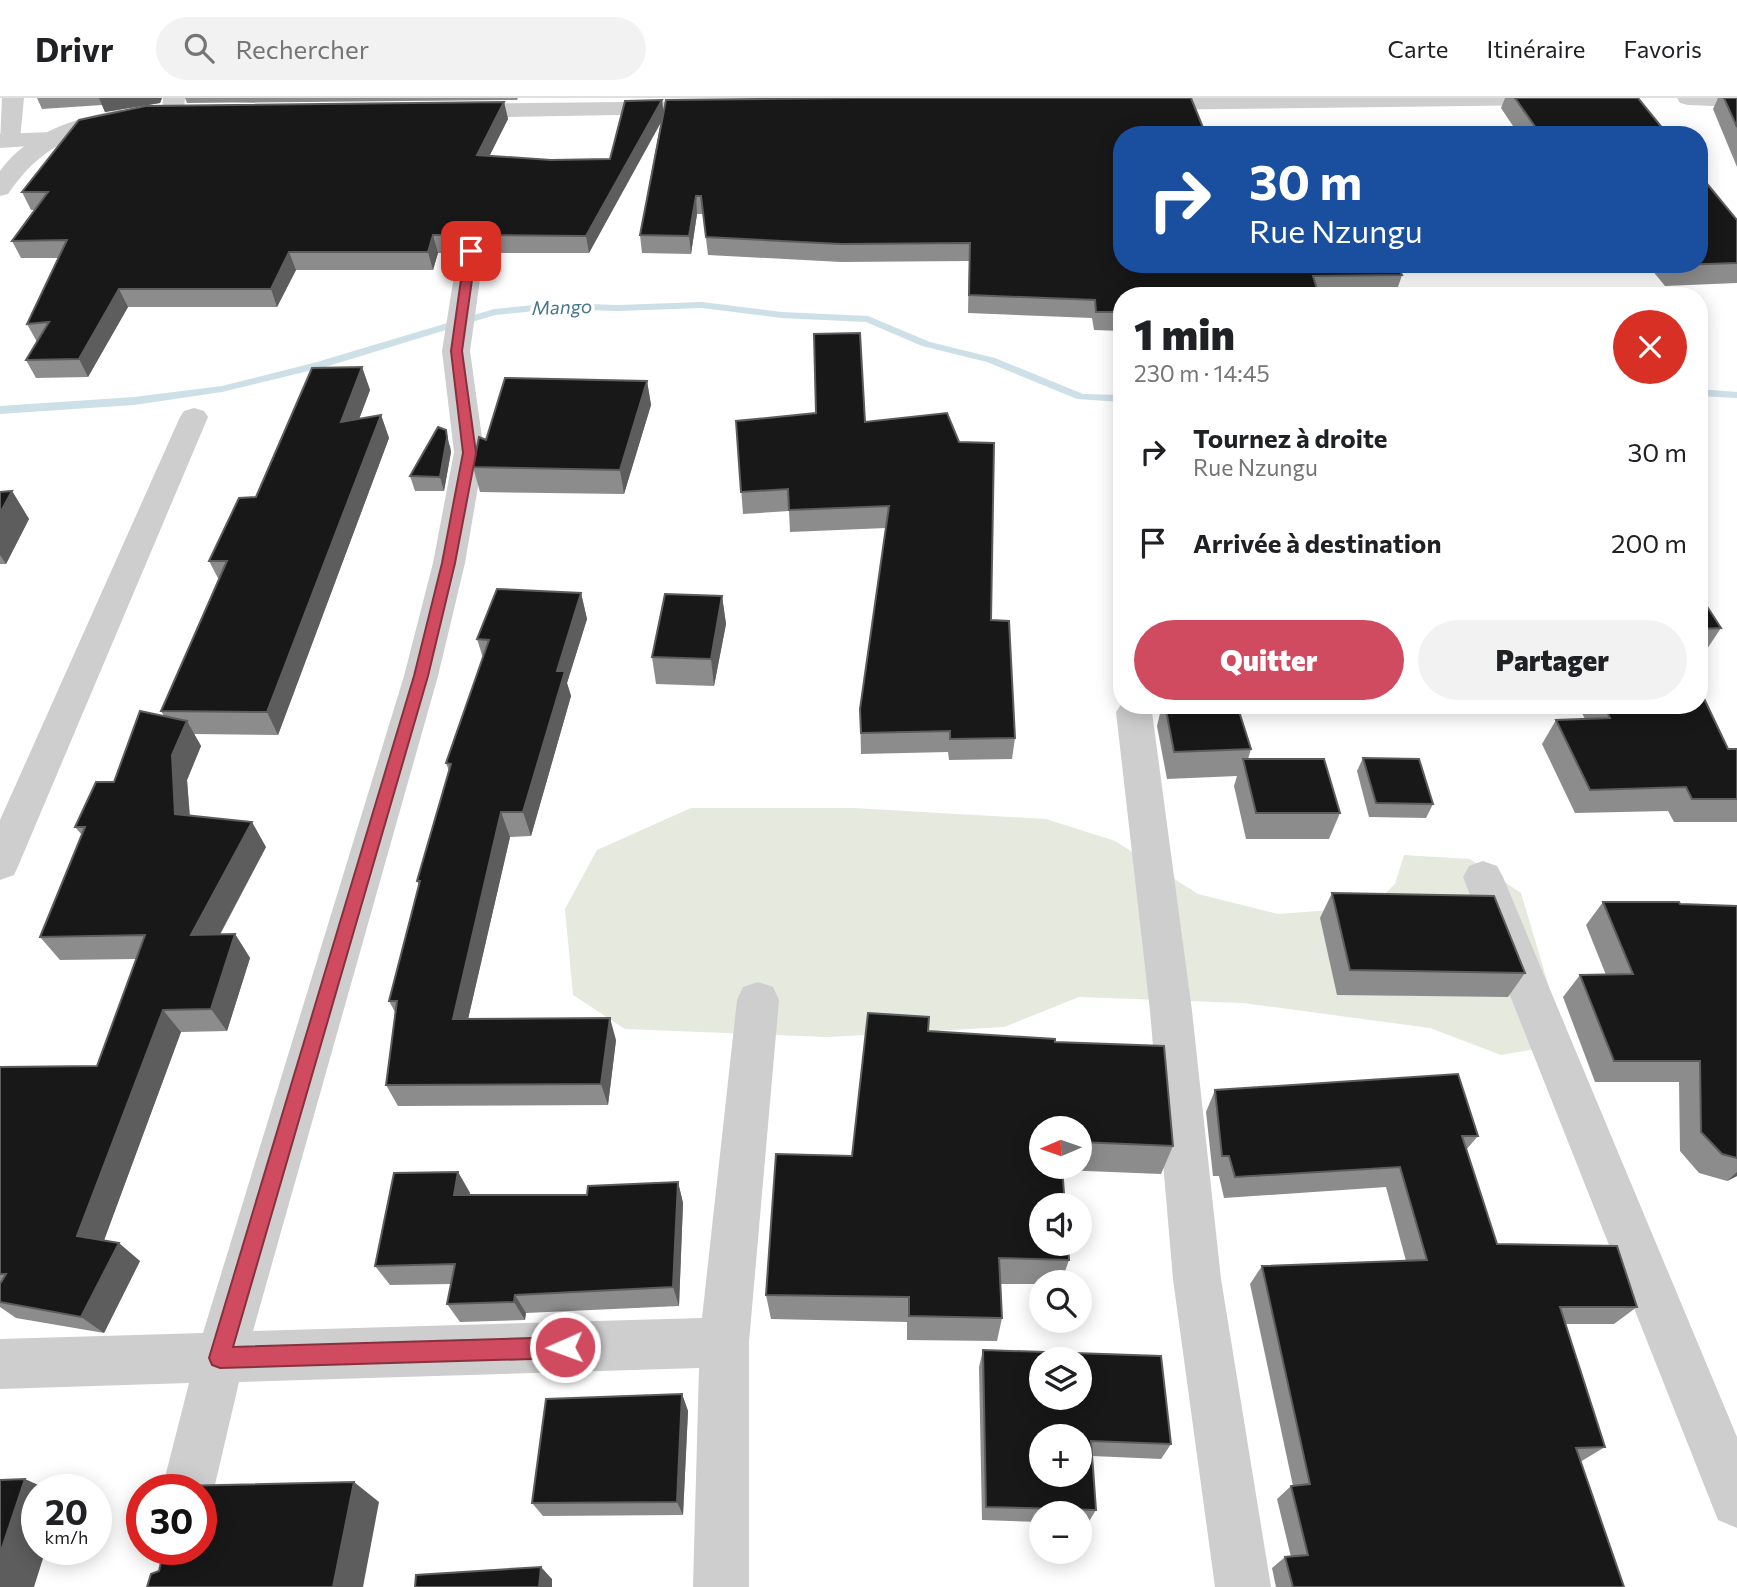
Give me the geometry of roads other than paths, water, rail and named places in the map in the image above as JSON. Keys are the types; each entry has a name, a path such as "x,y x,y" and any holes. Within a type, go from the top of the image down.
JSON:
{"street":[{"path":"13,98 5,141 52,138"},
{"path":"1124,103 1552,98"},
{"path":"1688,98 1737,100"},
{"path":"426,111 732,107"},
{"path":"0,189 16,165 52,138 100,120 160,110 199,113"},
{"path":"192,1474 220,1358 421,676 449,563 470,453 456,351 461,303 471,251"},
{"path":"0,863 194,416"},
{"path":"1134,714 1171,1011 1196,1279 1243,1587"},
{"path":"1483,877 1737,1501"},
{"path":"721,1587 724,1342 758,1000"},
{"path":"0,1364 724,1342"}],"waterway":[{"name":"Mango","path":"0,410 134,401 222,389 321,365 494,312 555,306 618,308 702,305 782,315 868,319 926,344 991,360 1081,397 1113,399"},
{"name":"Mango","path":"1708,393 1737,395"}]}
